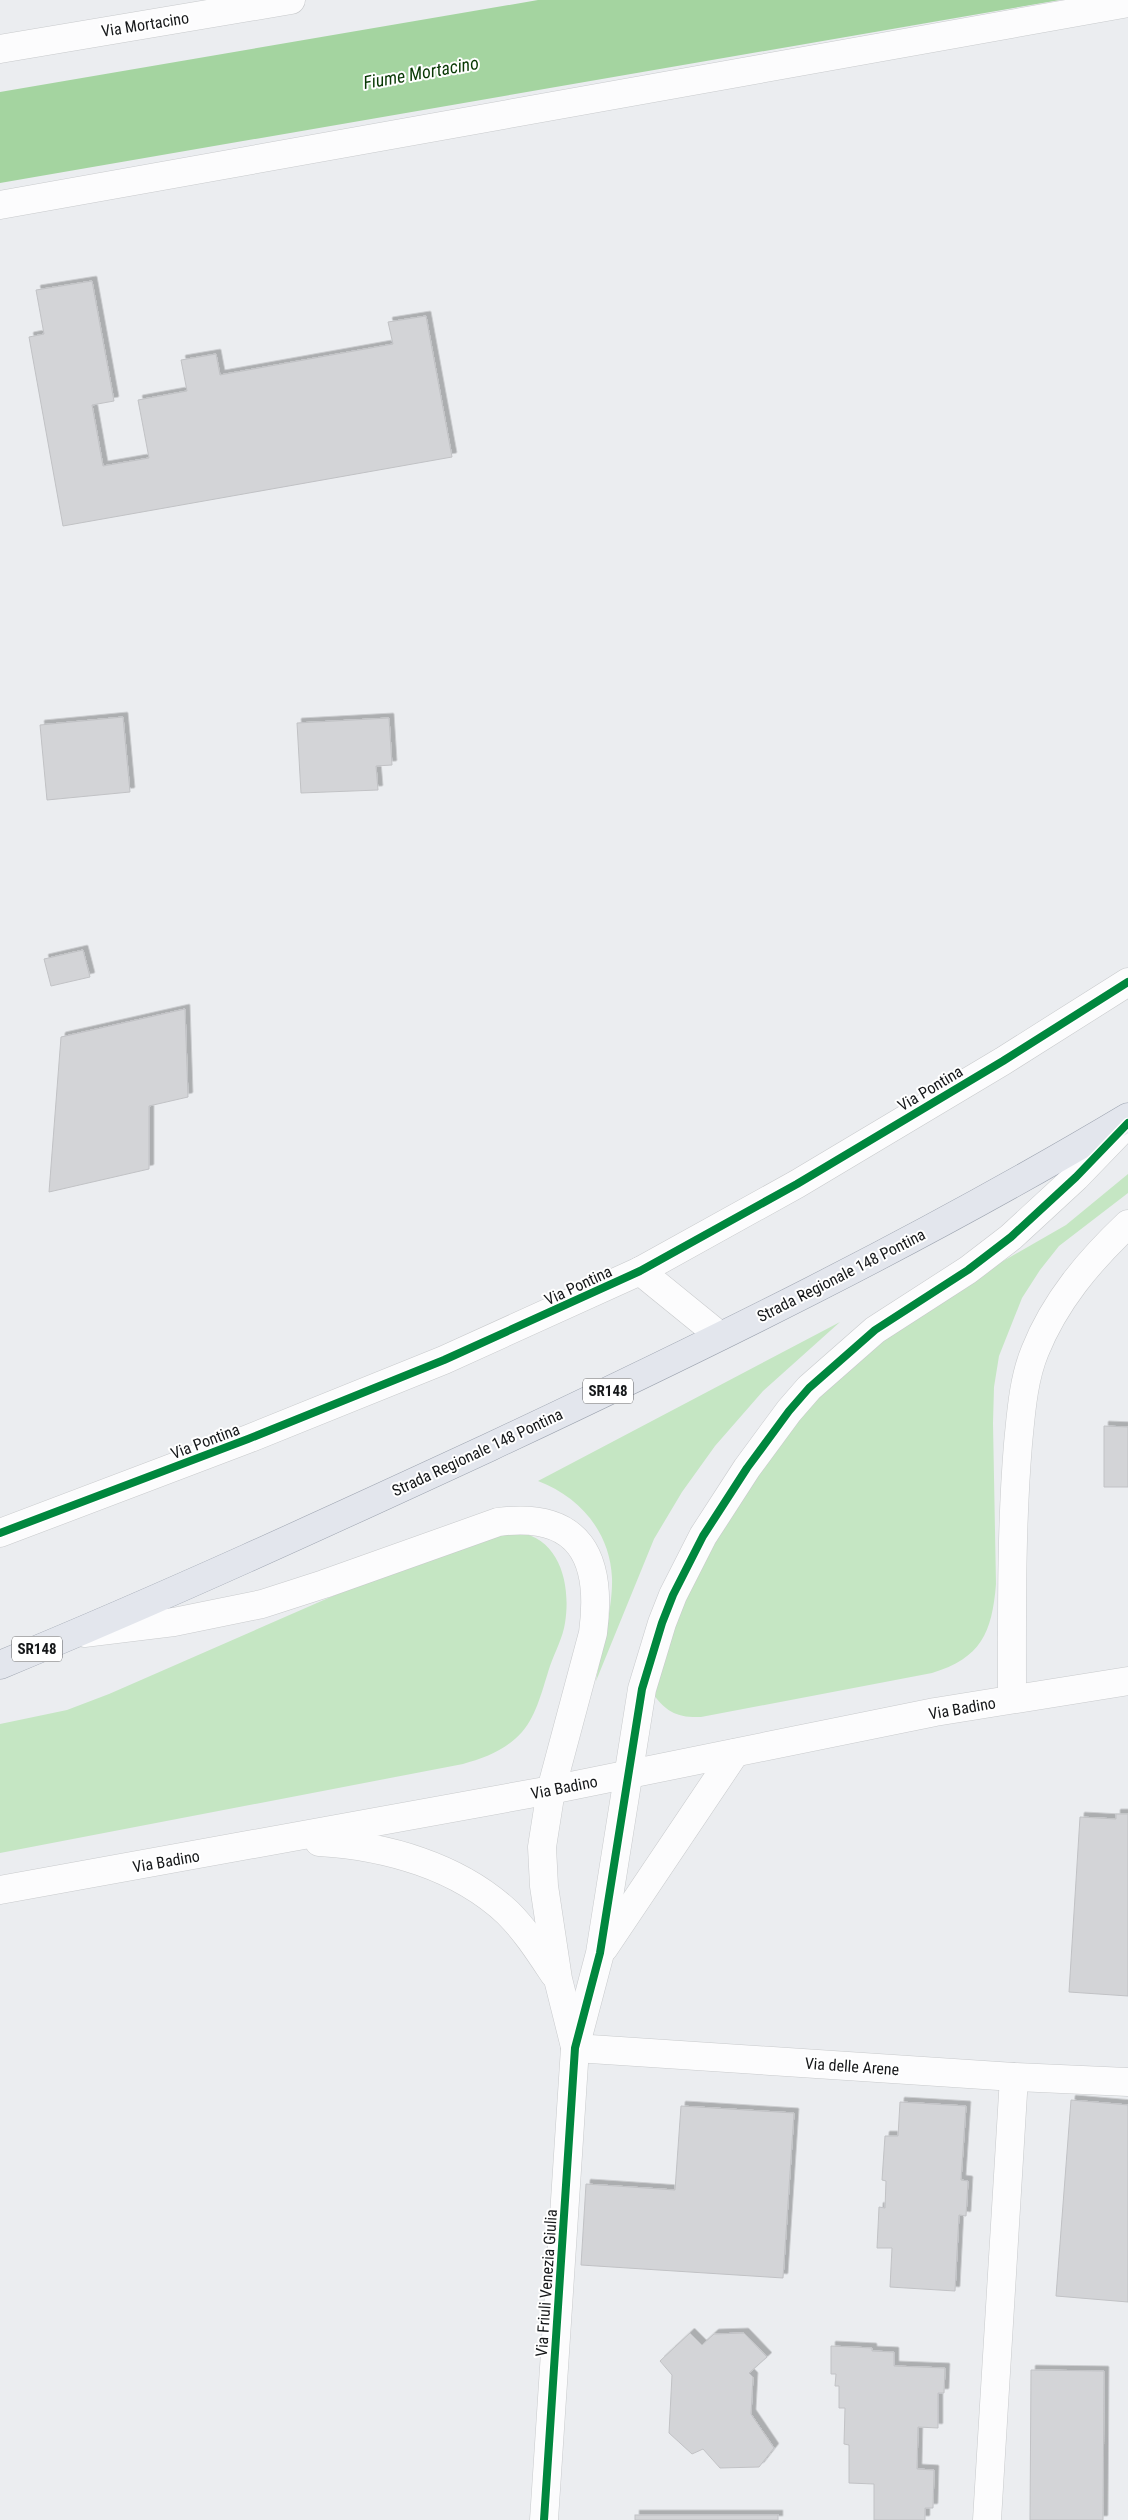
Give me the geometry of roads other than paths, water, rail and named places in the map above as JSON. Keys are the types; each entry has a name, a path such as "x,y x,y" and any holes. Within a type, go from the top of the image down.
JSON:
{"main road":[{"name":"Strada Regionale 148 Pontina","path":"0,1665 327,1523 720,1336 983,1201 1128,1117"}],"street":[{"name":"Via Mortacino","path":"0,48 291,0"},
{"path":"0,205 1128,3"},
{"name":"Via Pontina","path":"0,1533 240,1443 444,1360 640,1271 768,1202 1003,1061 1128,982"},
{"path":"575,2048 600,1953 642,1689 662,1623 673,1595 715,1516 770,1435 810,1388 840,1358 875,1330 960,1275 1011,1236 1076,1177 1128,1123"},
{"path":"1012,1698 1014,1509 1022,1412 1028,1376 1034,1354 1055,1308 1103,1248 1128,1224"},
{"path":"640,1271 720,1336"},
{"path":"74,1634 174,1622 262,1604 498,1522 525,1519 551,1523 569,1534 578,1543 589,1563 596,1588 593,1633 551,1790 545,1825 542,1866 558,1979 575,2048"},
{"name":"Via Badino","path":"0,1890 551,1790 1012,1698 1128,1680"},
{"path":"600,1953 735,1753"},
{"path":"279,1840 363,1847 411,1858 454,1877 487,1896 508,1914 534,1943 558,1979"},
{"name":"Via delle Arene","path":"575,2048 1014,2077 1128,2082"},
{"name":"Via Friuli Venezia Giulia","path":"544,2520 575,2048"},
{"path":"987,2520 1014,2077"}],"water":[{"name":"Fiume Mortacino","path":"538,0 1060,0 0,183 0,92"}]}
